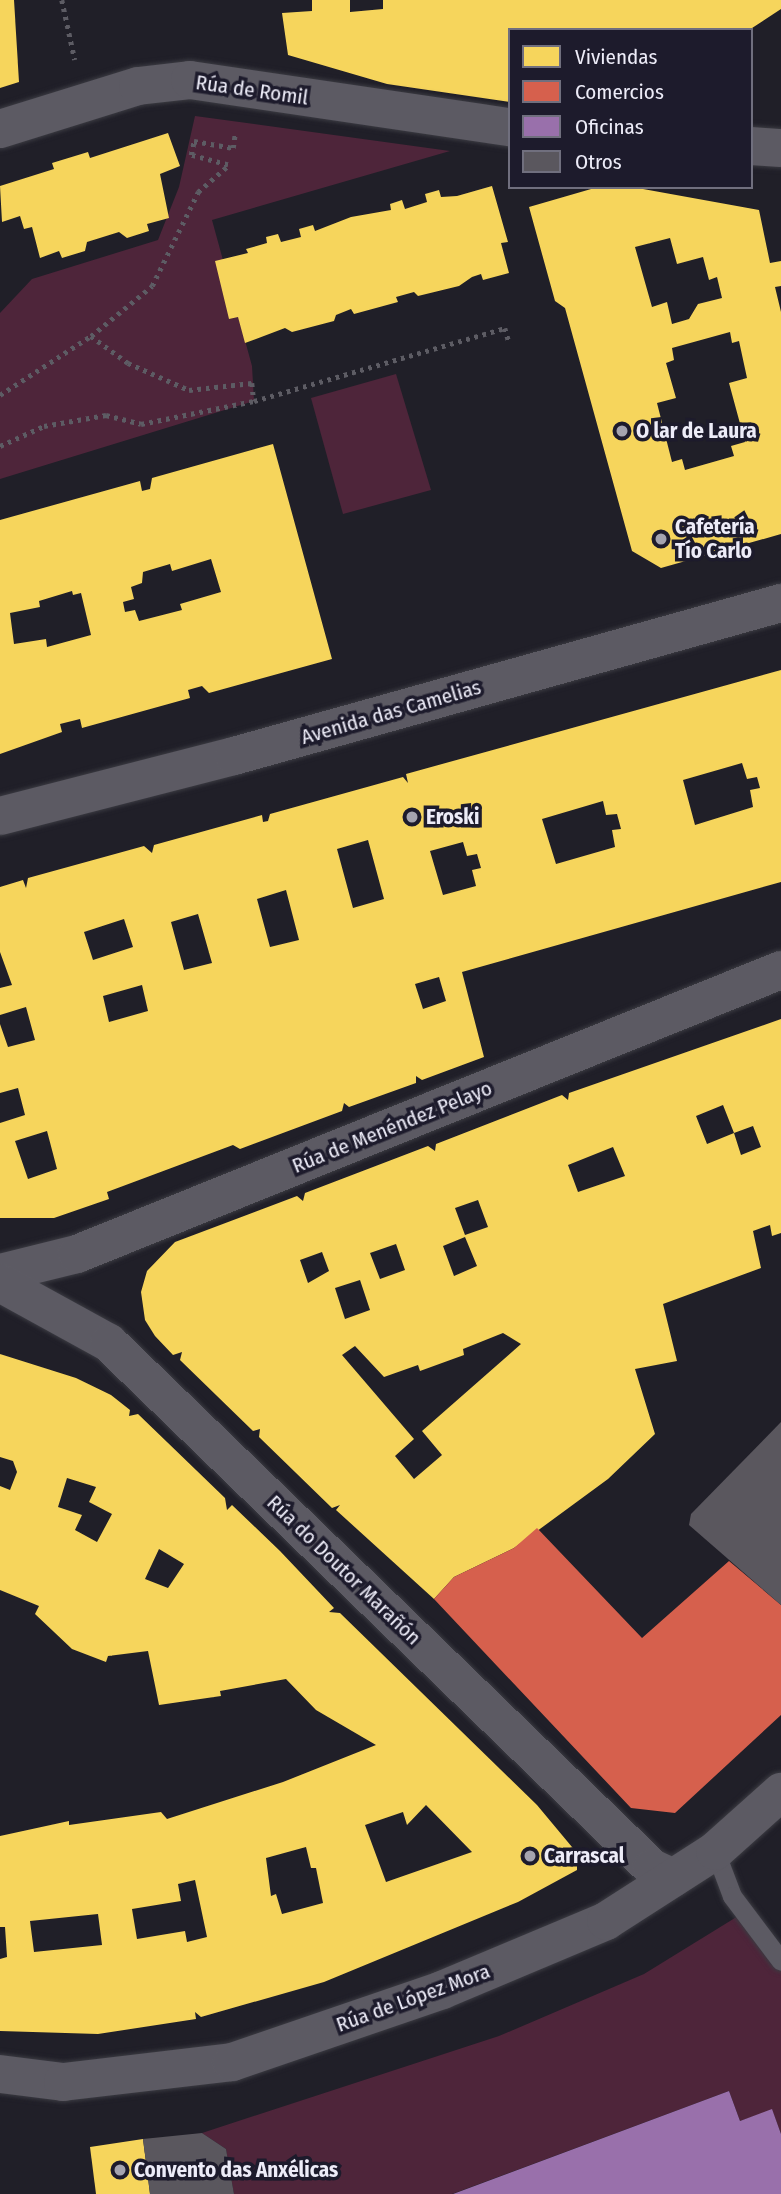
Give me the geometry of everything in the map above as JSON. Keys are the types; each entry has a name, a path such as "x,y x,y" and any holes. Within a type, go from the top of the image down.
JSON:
{"street":[{"name":"Rúa de Romil","path":"0,129 138,86 190,80 508,127"},
{"path":"753,146 781,148"},
{"name":"Avenida das Camelias","path":"0,816 247,753 781,603"},
{"name":"Rúa de Menéndez Pelayo","path":"0,1273 77,1254 781,970"},
{"name":"Rúa do Doutor Marañón","path":"0,1283 109,1343 652,1868 673,1878"},
{"name":"Rúa de López Mora","path":"0,2074 63,2082 232,2062 442,1990 606,1921 715,1851 781,1792"}],"lane":[{"path":"715,1851 732,1896 781,1961"}],"path":[{"path":"62,0 77,71"},
{"path":"0,394 91,336 152,286 198,192 229,165 191,155 194,141 233,148 237,122"},
{"path":"0,446 44,426 106,415 142,424 254,401 505,328 509,342"},
{"path":"91,336 128,363 189,390 252,383 254,401"}],"shaded area":[{"path":"195,116 450,151 212,220 252,366 254,401 0,479 0,313 32,279 158,240 179,187"},
{"path":"396,374 431,490 343,514 311,398"},
{"path":"743,1913 781,1961 781,2134 772,2110 740,2121 729,2091 452,2194 234,2194 226,2149 202,2133 499,2036 644,1974"}],"building: Viviendas":[{"path":"0,0 14,0 19,82 0,88"},
{"path":"312,0 350,0 350,12 383,9 383,0 781,0 781,9 752,28 508,28 508,102 387,84 288,55 282,13 312,11"},
{"path":"168,133 180,166 160,174 169,218 147,224 149,231 127,238 119,232 87,242 85,251 62,258 59,251 40,258 32,227 24,229 20,216 2,222 0,186 54,169 52,163 88,152 90,158"},
{"path":"492,186 508,242 501,243 509,273 483,280 481,274 459,286 418,296 414,292 396,297 398,302 354,314 351,309 336,315 334,321 292,332 285,328 245,343 238,317 229,319 215,261 248,253 246,249 267,243 266,237 278,234 281,242 301,237 299,229 313,225 315,231 351,217 391,210 390,204 402,200 405,209 427,202 425,194 439,190 441,197 457,196"},
{"path":"591,189 643,189 759,210 770,263 781,261 781,286 775,287 781,312 781,534 661,568 632,551 565,308 555,301 529,207","holes":["670,238 677,264 703,257 709,280 717,277 722,298 698,304 689,319 672,324 667,302 652,307 635,247","730,332 732,343 739,341 747,378 729,383 745,442 731,446 734,456 685,470 682,459 672,462 657,403 676,398 666,363 674,360 672,348"]},
{"path":"273,444 332,659 209,693 202,686 188,690 190,698 82,728 80,719 60,724 62,732 0,754 0,520 140,481 142,491 150,489 152,478","holes":["211,559 221,592 180,604 182,610 139,621 135,610 125,612 123,602 134,599 131,587 142,583 143,572 170,564 172,571","72,591 73,595 81,593 91,635 47,647 46,639 14,644 10,613 40,607 39,601"]},
{"path":"781,670 781,882 462,972 484,1057 422,1080 416,1076 416,1083 349,1107 344,1103 342,1111 240,1149 233,1145 107,1192 109,1199 54,1218 0,1218 0,1123 25,1115 18,1088 0,1093 0,1024 8,1047 35,1040 26,1007 0,1015 0,988 12,985 0,952 0,887 23,880 26,888 28,878 144,846 152,853 154,845 262,815 263,822 268,821 270,814 403,777 408,783 406,774","holes":["742,763 747,779 757,777 760,788 750,790 753,807 695,825 683,780","603,801 606,815 617,814 621,829 612,830 615,847 556,864 542,819","368,840 384,899 353,908 337,849","463,842 467,856 477,854 481,868 472,870 476,886 443,895 430,851","286,890 299,940 270,947 257,899","198,914 212,963 184,970 171,922","124,919 133,947 93,960 84,932","439,977 446,1001 423,1009 415,984","142,985 148,1011 109,1022 103,996","47,1131 57,1169 28,1179 15,1141"]},
{"path":"781,1019 781,1233 772,1236 770,1225 753,1231 761,1268 663,1304 677,1361 635,1369 655,1434 608,1479 514,1548 454,1577 434,1599 336,1510 340,1505 332,1508 259,1437 260,1429 253,1431 180,1360 182,1352 173,1355 155,1336 145,1320 141,1292 147,1271 175,1242 297,1196 303,1201 305,1193 428,1146 435,1151 436,1144 562,1095 568,1100 569,1093","holes":["723,1105 734,1133 707,1144 696,1116","753,1126 761,1147 741,1155 734,1133","613,1147 625,1176 578,1192 568,1165","478,1200 488,1227 465,1235 455,1208","465,1237 477,1266 454,1276 443,1246","396,1244 405,1270 380,1279 370,1253","322,1252 329,1271 308,1283 300,1260","360,1280 370,1310 345,1319 335,1288","503,1333 521,1344 422,1431 442,1455 414,1479 395,1456 414,1439 342,1355 355,1346 384,1377 418,1365 420,1371 464,1355 463,1349"]},
{"path":"0,1354 76,1378 111,1395 130,1410 129,1416 138,1414 225,1498 227,1510 232,1505 280,1551 334,1608 329,1612 340,1613 537,1805 577,1853 577,1870 518,1902 324,1982 201,2017 195,2012 196,2019 98,2034 0,2031 0,1959 7,1957 5,1927 0,1927 0,1836 69,1821 69,1825 161,1812 167,1819 283,1782 376,1745 316,1710 286,1679 220,1691 221,1696 159,1705 148,1651 108,1656 106,1662 72,1649 35,1614 39,1606 0,1590 0,1486 10,1490 17,1472 13,1461 0,1457","holes":["67,1478 96,1487 89,1502 112,1514 97,1542 75,1530 82,1515 58,1507","159,1549 184,1564 168,1588 145,1579","426,1805 472,1852 386,1882 365,1825 403,1812 407,1825","306,1847 311,1868 316,1868 323,1903 282,1914 276,1894 271,1896 266,1858","195,1880 207,1937 187,1942 185,1931 137,1939 132,1909 181,1901 178,1884","98,1914 102,1945 34,1952 30,1921"]},
{"name":"Convento das Anxélicas","path":"143,2139 150,2194 96,2194 90,2147"}],"building: Comercios":[{"path":"537,1528 642,1638 729,1561 781,1605 781,1715 675,1813 631,1808 434,1599 454,1577 514,1548"}],"building: Oficinas":[{"path":"729,2091 740,2121 772,2109 781,2134 781,2194 453,2194"}],"building: Otros":[{"path":"781,1422 781,1605 689,1525 691,1514"},
{"path":"202,2133 226,2149 234,2194 150,2194 143,2139"}],"place":[{"name":"O lar de Laura","path":"622,431"},
{"name":"Cafetería Tío Carlo","path":"661,539"},
{"name":"Eroski","path":"412,817"},
{"name":"Carrascal","path":"530,1856"},
{"name":"Convento das Anxélicas","path":"120,2170"}]}
